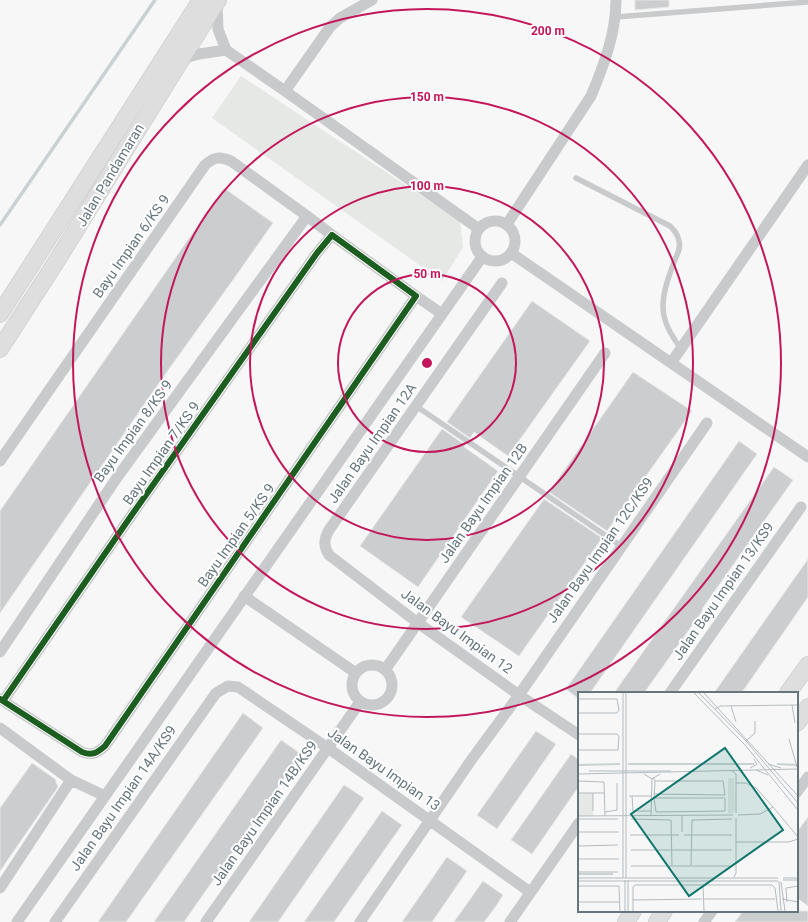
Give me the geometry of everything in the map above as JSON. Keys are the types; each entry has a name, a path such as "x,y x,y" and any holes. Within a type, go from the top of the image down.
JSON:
{"main road":[{"name":"Jalan Pandamaran","path":"0,348 56,262 181,59 212,0"},
{"name":"Jalan Pandamaran","path":"0,314 212,0"},
{"path":"789,692 808,665"},
{"path":"798,722 808,707"},
{"path":"626,922 633,912"},
{"path":"657,922 663,912"}],"street":[{"path":"212,0 218,29 226,50 479,229"},
{"path":"285,91 330,27 340,18 372,0"},
{"path":"507,224 591,96 600,75 610,44 616,17 616,0"},
{"path":"181,59 199,54 226,50"},
{"name":"Bayu Impian 6/KS 9","path":"0,461 201,172 211,160 219,157 231,161 332,235"},
{"path":"671,363 808,165"},
{"name":"Bayu Impian 8/KS 9","path":"0,652 116,479 307,216"},
{"path":"495,221 507,224 516,241 507,258 494,261 482,257 478,252 475,241 479,229 483,225 495,221"},
{"path":"332,235 442,314"},
{"name":"Bayu Impian 7/KS 9","path":"2,700 317,253 332,235"},
{"path":"511,253 808,457"},
{"path":"16,922 482,257"},
{"name":"Jalan Bayu Impian 12A","path":"325,544 325,538 329,530 502,283"},
{"name":"Bayu Impian 5/KS 9","path":"2,700 82,752 92,755 99,752 105,746 416,296"},
{"name":"Jalan Bayu Impian 12B","path":"385,670 605,353"},
{"name":"Jalan Bayu Impian 12C/KS9","path":"360,922 472,759 520,695 707,423"},
{"name":"Jalan Bayu Impian 13/KS9","path":"671,692 801,507"},
{"name":"Jalan Bayu Impian 12","path":"325,544 330,555 418,623 520,695 578,733"},
{"path":"244,596 356,673"},
{"path":"370,665 385,670 390,676 392,684 388,698 382,703 374,706 366,705 356,699 352,690 352,682 356,673 363,667 370,665"},
{"name":"Jalan Bayu Impian 13","path":"216,693 228,686 238,686 328,748 530,892"},
{"name":"Jalan Bayu Impian 14A/KS9","path":"55,922 216,693"},
{"name":"Jalan Bayu Impian 14B/KS9","path":"206,922 360,702"},
{"path":"0,728 71,780 105,796"},
{"path":"802,790 808,777"},
{"path":"0,888 71,780"},
{"path":"510,922 578,824"},
{"path":"704,922 711,912"}],"lane":[{"path":"616,17 808,2"},
{"path":"576,178 670,226 678,235 680,242 679,249 666,284 662,307 669,332 681,349"},
{"path":"416,406 621,546"}],"shaded area":[{"path":"241,76 460,221 463,247 442,281 212,118"}],"building":[{"path":"635,0 669,0 669,7 635,10"},
{"path":"224,188 273,223 166,373 0,613 0,511"},
{"path":"532,301 590,341 508,456 474,432 470,438 447,422"},
{"path":"633,372 692,411 607,531 549,492"},
{"path":"442,429 498,471 418,587 360,546"},
{"path":"739,441 757,454 591,692 578,692 578,698 566,689"},
{"path":"774,467 793,480 645,692 615,692"},
{"path":"544,499 602,538 519,656 461,617"},
{"path":"808,559 808,597 747,685 742,692 715,692"},
{"path":"243,713 263,728 126,922 98,922"},
{"path":"536,731 556,744 497,829 477,815"},
{"path":"281,740 301,754 184,922 154,922"},
{"path":"571,754 578,759 578,787 532,854 511,840"},
{"path":"32,763 55,779 58,787 0,871 0,808"},
{"path":"344,785 364,798 278,922 249,922"},
{"path":"382,811 402,825 334,922 304,922"},
{"path":"808,817 808,906 798,899 798,831"},
{"path":"447,857 467,871 432,922 402,922"},
{"path":"483,881 503,895 496,906 484,922 454,922"},
{"path":"808,911 808,922 735,922 742,912"}],"waterway":[{"path":"0,225 155,0"}],"cycle path":[{"path":"0,699 3,701 82,752 89,754 94,753 105,746 416,296 332,235 317,253 131,516 3,701"}]}
